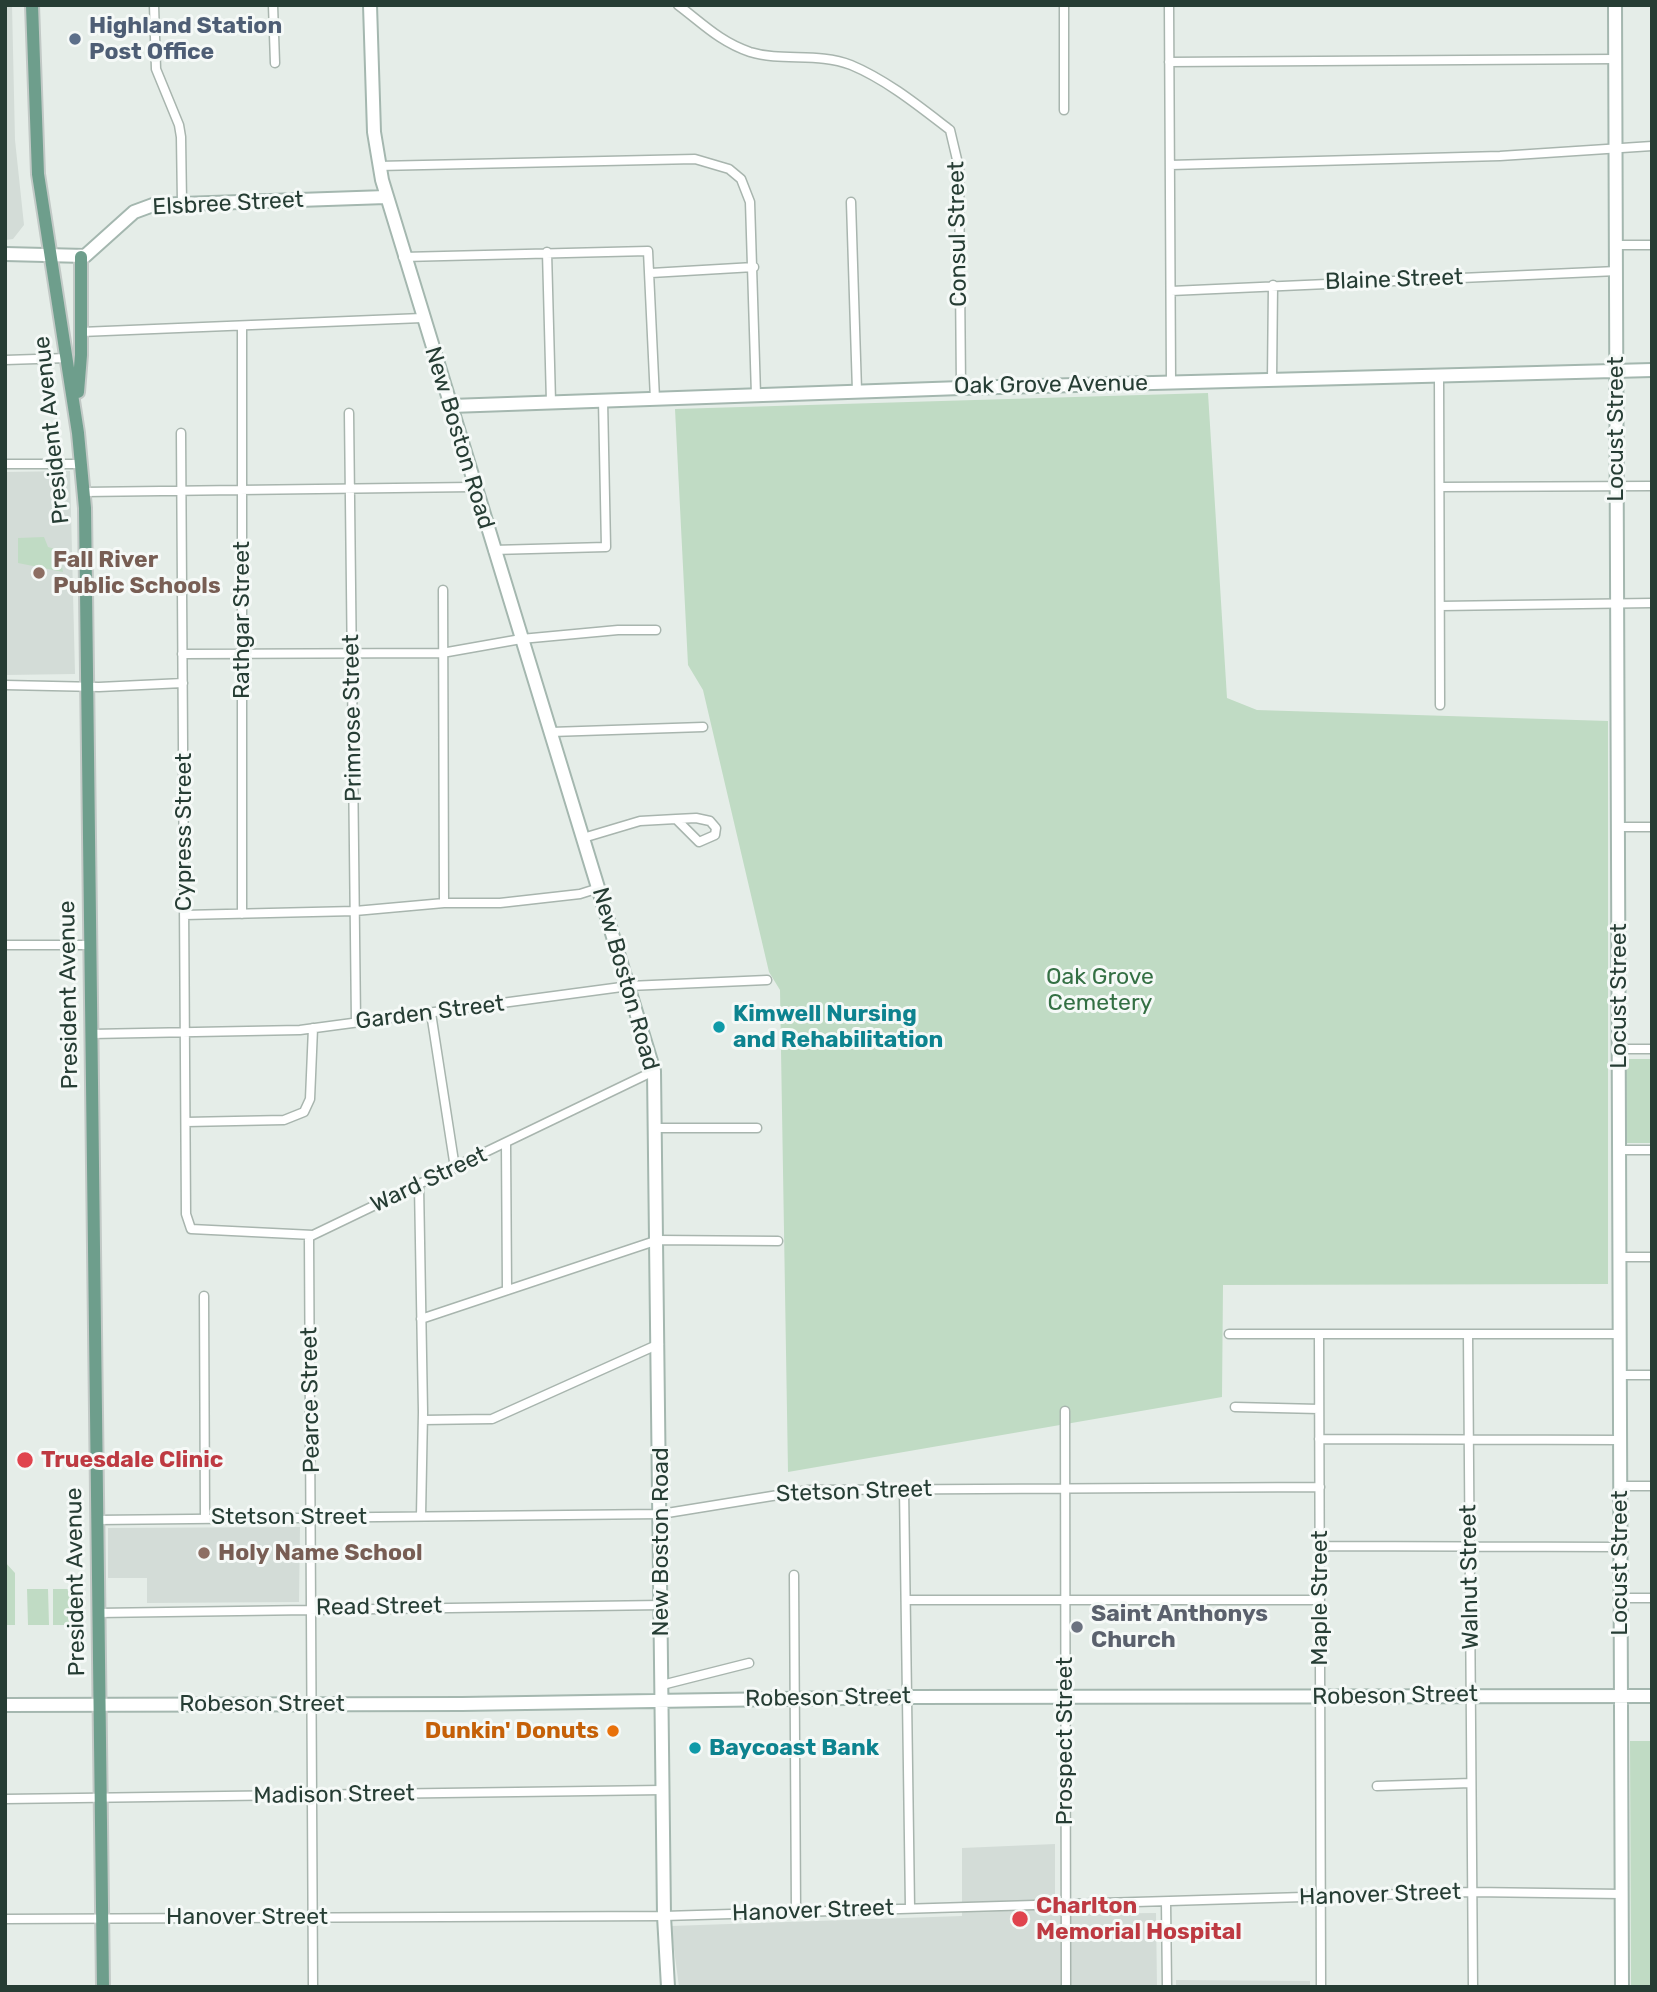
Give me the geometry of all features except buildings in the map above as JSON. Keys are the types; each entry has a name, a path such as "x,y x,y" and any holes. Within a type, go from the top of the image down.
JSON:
{"main road":[{"name":"President Avenue","path":"32,5 35,134 50,255 76,416 83,492 103,1987"},
{"path":"76,416 81,332 80,257"}],"street":[{"path":"154,5 156,69 179,125 181,137 183,204"},
{"path":"273,5 275,63"},
{"name":"New Boston Road","path":"370,5 374,132 378,166 386,197 654,1071 664,1916 668,1987"},
{"name":"Consul Street","path":"678,5 717,38 755,53 821,57 851,65 907,97 950,130 959,168 961,388"},
{"path":"1064,5 1064,110"},
{"path":"1169,5 1171,382"},
{"name":"Locust Street","path":"1615,5 1622,1987"},
{"path":"1169,62 1615,60"},
{"path":"1170,166 1355,162 1652,146"},
{"path":"378,166 695,159 729,169 741,179 750,202 756,395"},
{"name":"Elsbree Street","path":"80,257 94,251 139,209 183,204 386,197"},
{"path":"851,202 857,391"},
{"path":"1617,245 1652,245"},
{"path":"403,257 648,251 651,272 654,398"},
{"path":"547,252 551,402"},
{"path":"5,254 80,257"},
{"path":"651,272 754,267"},
{"name":"Blaine Street","path":"1171,290 1617,271"},
{"path":"1272,380 1273,285"},
{"path":"81,332 422,318"},
{"name":"Rathgar Street","path":"242,326 242,914"},
{"path":"5,360 68,358"},
{"name":"Oak Grove Avenue","path":"451,406 857,391 1652,370"},
{"path":"1439,374 1440,705"},
{"path":"493,550 606,547 603,400"},
{"name":"Primrose Street","path":"349,413 356,1022"},
{"name":"Cypress Street","path":"181,433 186,1214 191,1229"},
{"path":"5,464 80,464"},
{"path":"1440,487 1652,486"},
{"path":"83,492 351,491 473,487"},
{"path":"443,590 443,903"},
{"path":"1440,606 1652,603"},
{"path":"183,654 442,653 522,639 618,630 656,630"},
{"path":"5,685 86,686 183,682"},
{"path":"551,732 704,727"},
{"path":"583,838 640,821 676,819 710,821 716,828 715,835 699,842 676,819"},
{"path":"1618,827 1652,827"},
{"path":"184,915 355,911 443,903 500,903 531,897 570,896 599,888"},
{"path":"5,945 90,945"},
{"name":"Garden Street","path":"91,1034 313,1028 629,986 767,980"},
{"path":"431,1013 455,1168"},
{"path":"186,1122 284,1120 304,1112 310,1099 313,1028"},
{"path":"1618,1049 1652,1049"},
{"name":"Ward Street","path":"191,1229 313,1235 654,1071"},
{"path":"656,1128 757,1128"},
{"path":"506,1144 507,1290"},
{"path":"1619,1150 1652,1150"},
{"path":"419,1185 423,1420 421,1516"},
{"name":"Pearce Street","path":"313,1235 309,1237 313,1517 313,1987"},
{"path":"421,1319 658,1240 778,1241"},
{"path":"1620,1256 1652,1256"},
{"path":"204,1296 205,1517"},
{"path":"1229,1334 1620,1334"},
{"name":"Walnut Street","path":"1468,1334 1474,1987"},
{"name":"Maple Street","path":"1319,1335 1319,1698 1323,1780 1321,1987"},
{"path":"423,1420 492,1419 659,1344"},
{"path":"1620,1375 1652,1375"},
{"path":"1235,1407 1319,1409"},
{"name":"Prospect Street","path":"1065,1411 1066,1987"},
{"path":"1319,1439 1620,1440"},
{"path":"1620,1486 1652,1486"},
{"name":"Stetson Street","path":"96,1520 661,1514 786,1492 904,1488 1320,1487"},
{"path":"904,1488 910,1909"},
{"path":"1320,1546 1620,1547"},
{"path":"794,1575 796,1912"},
{"path":"1620,1598 1652,1598"},
{"path":"906,1600 1320,1600"},
{"name":"Read Street","path":"97,1613 662,1605"},
{"path":"662,1685 749,1663"},
{"name":"Robeson Street","path":"5,1705 909,1697 1652,1696"},
{"path":"1377,1786 1471,1783"},
{"name":"Madison Street","path":"5,1799 663,1790"},
{"name":"Hanover Street","path":"5,1919 664,1916 1472,1892 1622,1894"},
{"path":"1166,1902 1167,1987"}],"shaded area":[{"path":"5,5 12,5 15,140 24,225 13,239 5,240"},
{"name":"Fall River Public Schools","path":"70,471 75,674 5,675 5,472"},
{"name":"Holy Name School","path":"300,1527 299,1602 147,1603 147,1578 108,1578 108,1528"},
{"name":"Charlton Memorial Hospital","path":"1055,1844 1055,1914 1156,1913 1157,1987 679,1987 671,1926 962,1916 962,1848"},
{"path":"1176,1980 1310,1981 1310,1987 1176,1987"}],"green space":[{"name":"Oak Grove Cemetery","path":"1208,393 1227,698 1257,710 1608,721 1608,1284 1223,1285 1222,1397 788,1472 780,990 769,972 703,690 688,665 675,409"},
{"path":"44,537 48,547 59,550 63,572 18,563 18,538"},
{"path":"1625,1059 1652,1059 1652,1143 1625,1143"},
{"path":"5,1562 15,1573 15,1625 5,1625"},
{"path":"27,1589 48,1589 49,1625 28,1625"},
{"path":"53,1589 74,1589 75,1625 53,1625"},
{"path":"1630,1741 1652,1741 1652,1986 1631,1986"}],"place":[{"name":"Highland Station Post Office","path":"75,39"},
{"name":"Fall River Public Schools","path":"39,573"},
{"name":"Kimwell Nursing and Rehabilitation","path":"719,1027"},
{"name":"Truesdale Clinic","path":"25,1460"},
{"name":"Holy Name School","path":"204,1553"},
{"name":"Saint Anthonys Church","path":"1077,1627"},
{"name":"Dunkin' Donuts","path":"613,1731"},
{"name":"Baycoast Bank","path":"695,1748"},
{"name":"Charlton Memorial Hospital","path":"1020,1919"}]}
